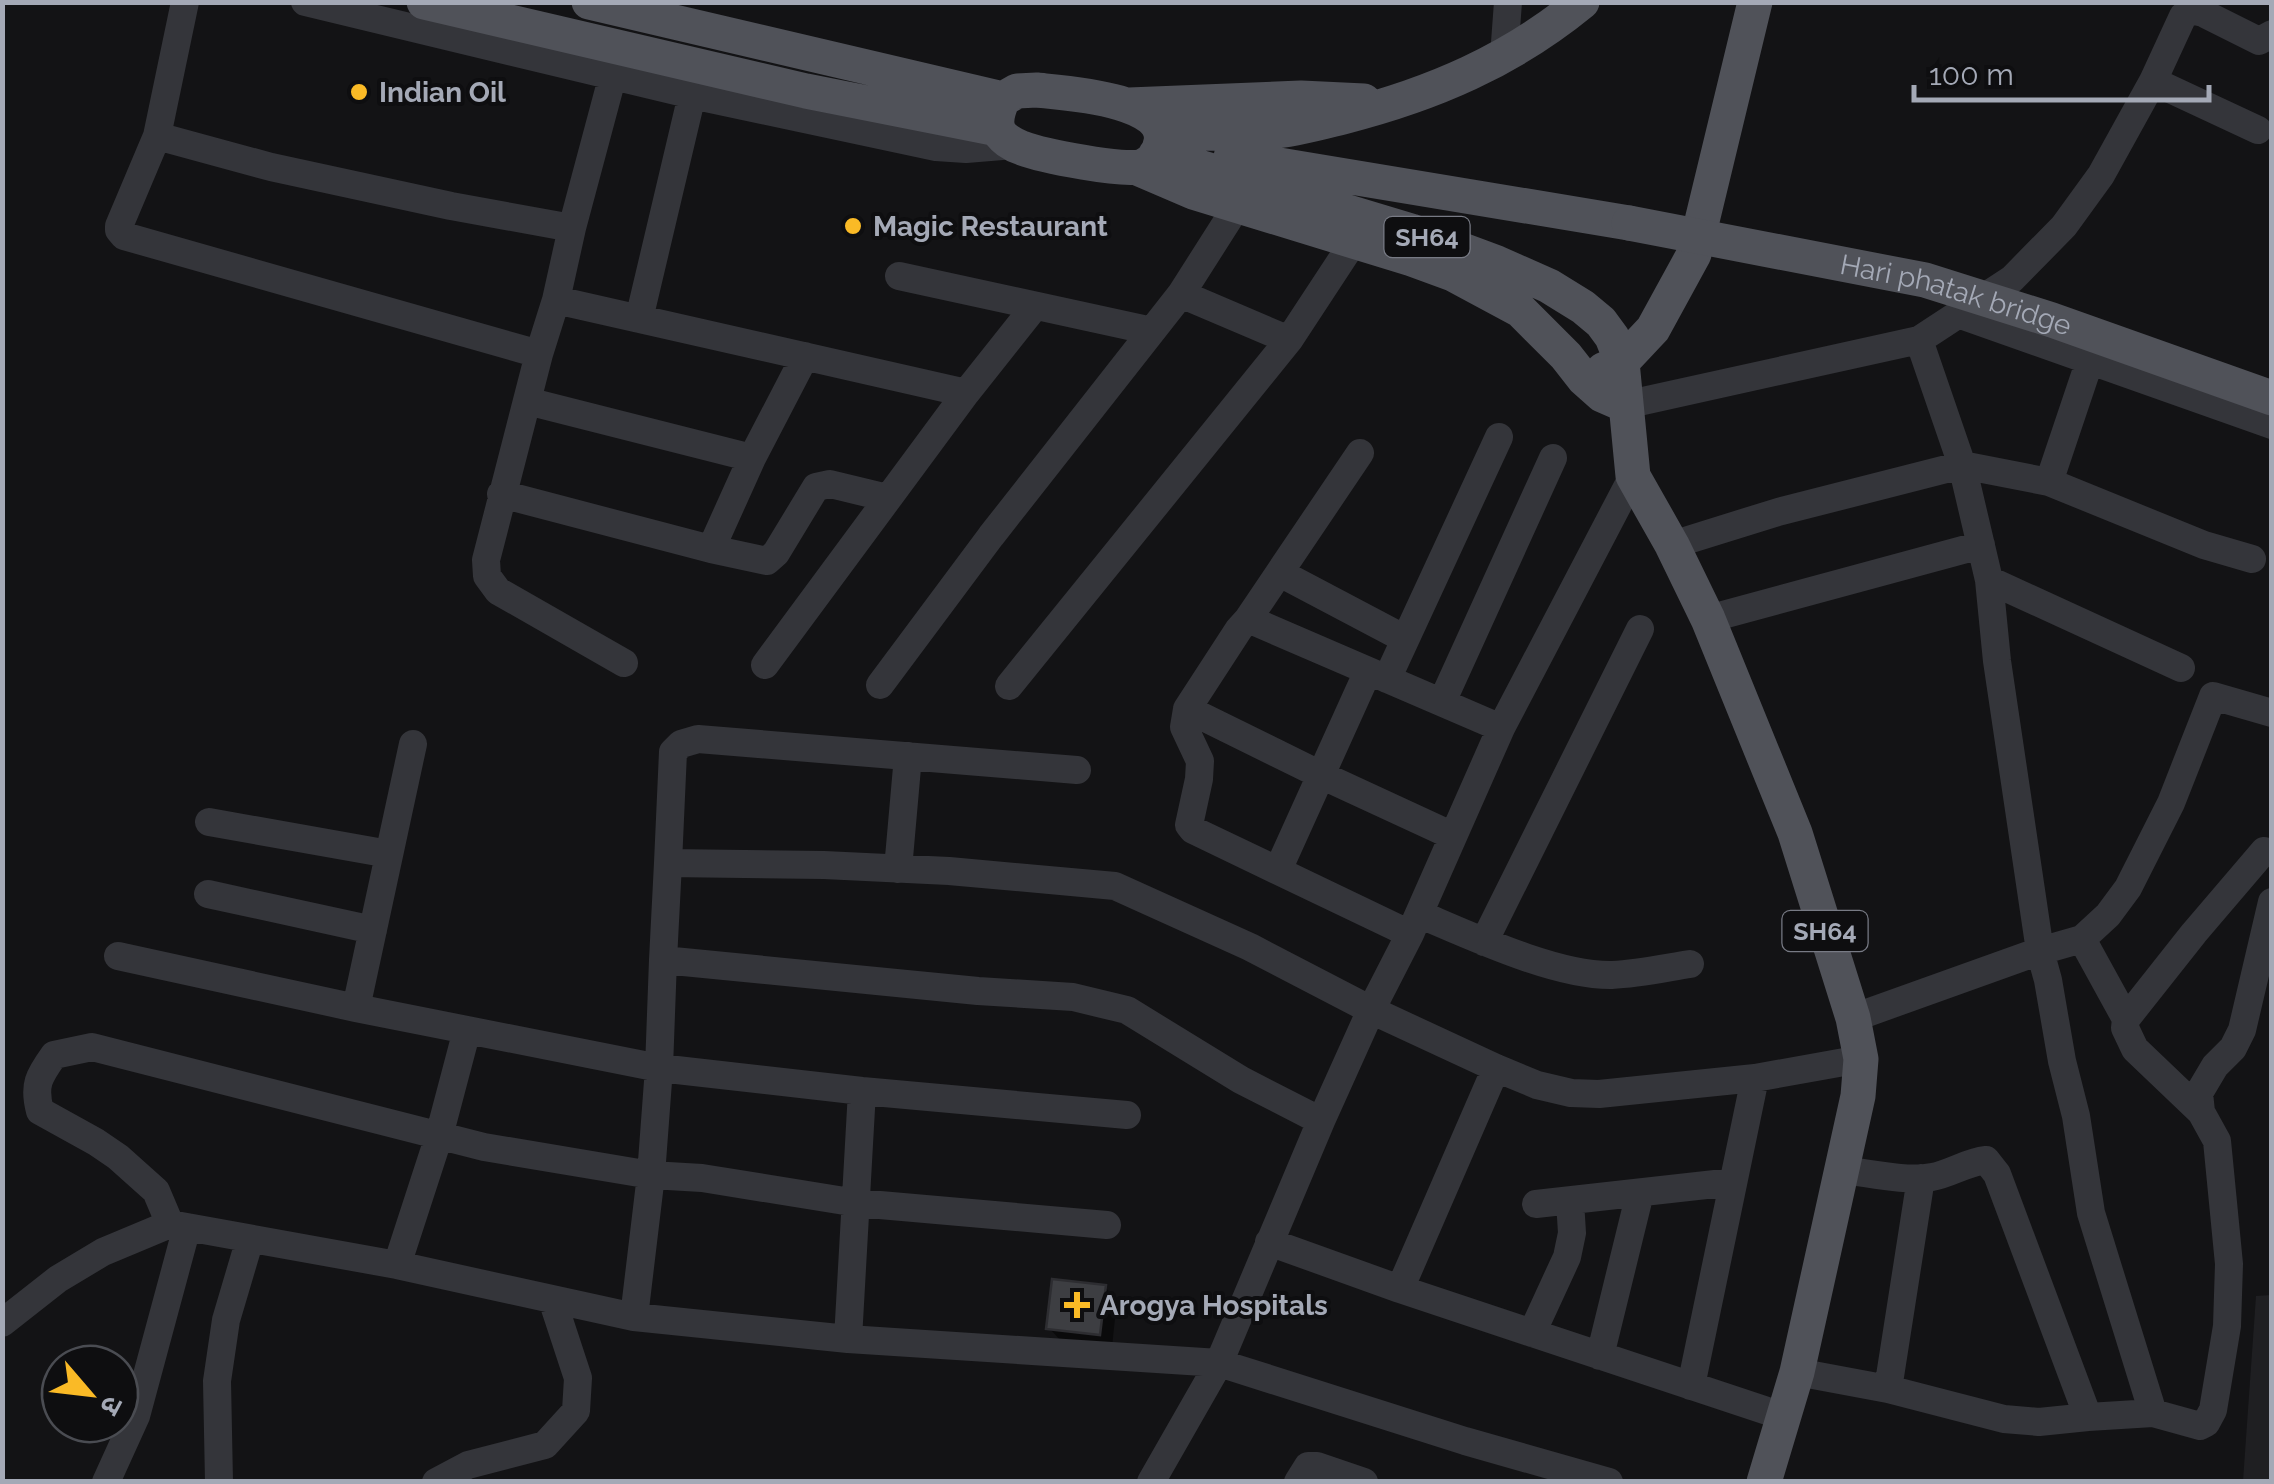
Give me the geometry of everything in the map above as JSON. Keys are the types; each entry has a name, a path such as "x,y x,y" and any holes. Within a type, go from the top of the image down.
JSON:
{"main road":[{"path":"424,2 617,60 1005,124"},
{"path":"589,2 661,11 1005,124 1026,150 1110,166 1154,150 1308,125 1390,105 1452,82 1504,56 1554,26 1582,2"},
{"path":"1584,379 1622,362 1653,329 1694,254 1755,2"},
{"path":"1005,124 1018,91 1079,95 1148,113 1154,150"},
{"path":"1129,106 1302,98 1349,98 1390,105"},
{"name":"SH64","path":"1154,150 1410,231 1497,263 1550,286 1584,307 1612,337 1622,362 1633,476 1708,619 1794,833 1852,1018 1860,1059 1858,1096 1797,1372 1764,1482"},
{"name":"SH64","path":"1154,150 1193,192 1452,274 1520,310 1584,379 1602,395 1625,405"},
{"name":"Hari phatak bridge","path":"1154,150 1629,223 1926,280 2272,398"}],"street":[{"path":"185,2 158,136 120,226 124,236 539,354"},
{"path":"305,2 617,60 692,94 936,146 966,148 1005,124"},
{"path":"1504,56 1508,2"},
{"path":"1625,405 1920,340 2012,279 2064,226 2101,175 2153,82 2182,16 2192,6 2267,42"},
{"path":"617,60 486,560 487,576 498,592 624,664"},
{"path":"2153,82 2258,130"},
{"path":"640,319 692,94"},
{"path":"158,136 271,167 572,228"},
{"path":"880,684 990,536 1181,294 1237,206"},
{"path":"1010,686 1289,340 1354,241"},
{"path":"900,276 1152,331"},
{"path":"1181,294 1289,340"},
{"path":"556,300 966,392"},
{"path":"765,665 966,392 1035,306"},
{"path":"1958,314 2272,425"},
{"path":"1920,340 1962,464 1989,580 1997,661 2040,952 2076,1116 2091,1213 2153,1413"},
{"path":"711,548 805,356"},
{"path":"2049,482 2090,360"},
{"path":"527,400 752,458"},
{"path":"1278,870 1321,775 1378,674 1405,639 1498,437"},
{"path":"1360,453 1188,709 1184,727 1200,762 1189,825 1278,870 1415,924 1564,968 1611,975 1690,964"},
{"path":"1442,702 1553,458"},
{"path":"1672,545 1778,512 1962,464 2049,482 2204,545 2252,560"},
{"path":"1151,1482 1220,1362 1321,1121 1415,924 1501,728 1633,476"},
{"path":"501,494 763,560 772,559 816,487 830,484 888,498"},
{"path":"1708,619 1981,545"},
{"path":"1280,573 1405,639"},
{"path":"1989,580 2181,668"},
{"path":"1248,619 1501,728"},
{"path":"1484,942 1640,628"},
{"path":"1852,1018 2082,938 2108,915 2128,888 2172,803 2213,696 2272,712"},
{"path":"1188,709 1454,836"},
{"path":"634,1317 659,1068 673,752 681,744 698,739 1077,770"},
{"path":"356,1008 413,744"},
{"path":"898,868 908,756"},
{"path":"210,822 389,854"},
{"path":"1797,1372 1888,1389 2004,1419 2040,1422 2153,1413 2200,1426 2206,1423 2212,1410 2227,1326 2229,1264 2217,1141 2201,1112 2135,1049 2124,1028 2126,1019 2194,933 2264,851"},
{"path":"668,863 898,868 1115,886 1250,947 1371,1010 1496,1068 1570,1093 1598,1094 1755,1078 1860,1059"},
{"path":"208,894 373,930"},
{"path":"2201,1112 2199,1093 2242,1030 2272,902"},
{"path":"2082,938 2126,1019"},
{"path":"118,956 659,1068 1128,1115"},
{"path":"663,960 942,988 1072,996 1127,1010 1241,1080 1321,1121"},
{"path":"397,1265 439,1136 467,1030"},
{"path":"106,1482 136,1416 179,1225 156,1191 118,1157 40,1111 35,1094 41,1073 54,1055 92,1048 484,1147 650,1175 702,1178 857,1203 1107,1225"},
{"path":"1400,1289 1496,1068"},
{"path":"1691,1386 1755,1078"},
{"path":"848,1339 862,1091"},
{"path":"1842,1170 1921,1178 1978,1161 1986,1160 1992,1166 2088,1417"},
{"path":"1888,1389 1921,1178"},
{"path":"1536,1204 1734,1182"},
{"path":"1600,1356 1640,1193"},
{"path":"1532,1333 1567,1257 1572,1233 1570,1201"},
{"path":"2,1324 58,1279 104,1252 179,1225 397,1265 634,1317 848,1339 1220,1362 1465,1441 1609,1482"},
{"path":"219,1482 217,1381 226,1320 250,1239"},
{"path":"1269,1242 1784,1417"},
{"path":"436,1482 468,1465 545,1445 576,1411 578,1378 552,1299"},
{"path":"1298,1482 1308,1466 1364,1482"}],"shaded area":[{"path":"2271,1295 2271,1481 2243,1481 2256,1296"}],"building":[{"path":"1052,1279 1106,1285 1100,1335 1046,1329"}],"place":[{"name":"Indian Oil","path":"359,92"},
{"name":"Magic Restaurant","path":"853,226"},
{"name":"Arogya Hospitals","path":"1077,1305"}]}
